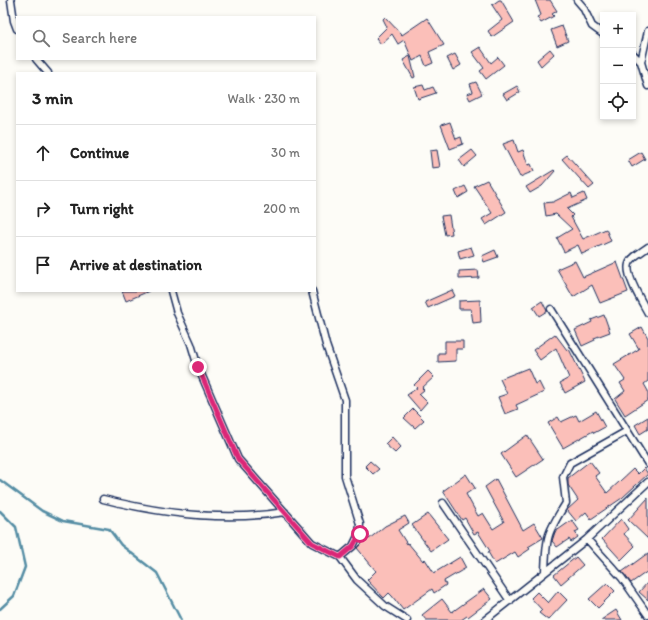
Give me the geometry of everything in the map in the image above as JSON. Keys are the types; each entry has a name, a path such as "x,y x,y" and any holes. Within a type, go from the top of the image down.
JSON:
{"street":[{"path":"11,0 16,26"},
{"path":"577,0 583,7 592,26 600,32"},
{"path":"648,31 642,62 648,86"},
{"path":"636,57 642,62"},
{"path":"37,60 47,72"},
{"path":"648,247 632,259 629,264 629,274 648,313"},
{"path":"171,292 177,313 191,344 198,367 238,459 312,543 340,557 357,580 385,606 407,620"},
{"path":"312,292 326,345 345,400 345,476 360,524 360,534 353,546 340,557"},
{"path":"551,309 648,464"},
{"path":"545,572 546,541 551,527 566,503 563,477 570,463 627,431"},
{"path":"485,620 587,539 648,482"},
{"path":"103,499 146,510 228,517 260,516 284,512"},
{"path":"443,503 510,600"},
{"path":"587,539 622,578 648,615"}],"building":[{"path":"501,0 514,22 492,37 488,31 502,20 492,5"},
{"path":"535,0 550,0 557,11 552,14 554,16 541,23 537,17 541,15"},
{"path":"385,17 402,35 427,18 444,45 429,52 433,63 426,66 422,56 413,61 404,40 398,44 392,34 381,44 376,38 387,27 383,19"},
{"path":"562,26 568,41 557,46 551,30"},
{"path":"480,47 491,63 498,57 504,65 486,79 480,71 484,68 472,52"},
{"path":"550,49 554,54 541,66 537,60"},
{"path":"455,54 461,65 453,70 447,58"},
{"path":"410,56 415,77 413,78 403,60"},
{"path":"476,82 482,94 470,100 467,94 473,92 470,84"},
{"path":"423,85 425,90 433,87 436,93 418,99 414,87"},
{"path":"517,86 520,92 507,100 503,94"},
{"path":"450,122 456,139 461,137 463,144 450,149 441,125"},
{"path":"514,140 518,152 523,150 528,165 531,164 534,171 520,177 503,144"},
{"path":"437,150 440,167 432,168 430,151"},
{"path":"472,150 477,156 464,167 459,160"},
{"path":"641,152 645,159 632,167 628,160"},
{"path":"567,155 594,185 589,189 562,159"},
{"path":"554,170 555,171 542,186 530,193 526,187"},
{"path":"487,180 506,212 486,225 482,219 492,213 474,186"},
{"path":"465,186 468,192 458,198 455,191"},
{"path":"571,193 573,198 584,193 587,200 567,209 573,215 571,217 583,239 606,229 611,241 582,254 578,245 564,252 557,238 572,229 556,214 546,216 544,203 553,202"},
{"path":"449,215 452,234 445,235 441,216"},
{"path":"471,247 474,255 460,259 458,251"},
{"path":"495,250 498,257 484,262 482,256"},
{"path":"575,261 583,277 617,262 628,292 600,303 592,285 573,297 557,269"},
{"path":"478,270 479,278 459,279 459,271"},
{"path":"452,290 455,296 428,308 425,302"},
{"path":"122,292 147,292 126,301"},
{"path":"480,300 481,322 473,323 471,309 459,309 459,301"},
{"path":"542,301 547,311 539,316 533,307"},
{"path":"604,315 610,332 594,338 595,340 582,346 575,330 592,322 591,320"},
{"path":"642,327 648,338 648,381 644,384 648,391 648,400 625,415 615,399 625,391 620,383 625,380 614,364 639,349 630,334"},
{"path":"555,334 567,350 569,349 585,382 565,393 560,383 569,378 556,348 540,360 533,350"},
{"path":"445,341 463,341 463,349 456,349 456,361 438,362 438,353 445,353"},
{"path":"528,368 535,384 539,382 544,392 516,405 518,409 505,414 498,397 507,394 500,379"},
{"path":"428,371 434,377 422,388 424,390 419,394 427,402 420,410 407,395 417,388 414,385"},
{"path":"413,409 424,420 415,428 404,418"},
{"path":"596,411 605,427 594,433 593,431 563,448 548,423 558,417 561,422 576,415 579,421"},
{"path":"648,417 648,429 640,434 635,425"},
{"path":"527,435 543,459 516,477 501,454"},
{"path":"392,437 401,447 395,453 385,444"},
{"path":"370,461 379,469 373,474 365,466"},
{"path":"590,461 599,473 595,476 607,493 633,469 638,474 644,468 648,474 622,498 591,519 586,512 576,521 567,510 578,500 568,485 568,478"},
{"path":"466,474 475,488 466,494 478,516 483,513 493,529 504,522 485,487 496,479 523,530 534,523 543,538 528,547 530,549 518,557 515,552 495,564 488,552 490,551 478,532 474,534 465,518 462,520 443,491"},
{"path":"648,498 648,539 628,520"},
{"path":"428,514 448,539 431,551 412,525"},
{"path":"405,516 409,523 398,530 407,544 408,543 423,561 425,559 434,573 460,557 466,568 444,581 446,585 434,593 432,589 403,610 389,593 384,598 367,580 376,571 357,548 368,537 369,539 385,526"},
{"path":"621,519 628,529 624,534 635,546 621,560 602,539"},
{"path":"572,520 579,530 575,532 578,537 571,542 569,539 557,547 552,541 555,532"},
{"path":"648,553 648,571 631,583 622,572"},
{"path":"576,557 583,565 561,584 554,575"},
{"path":"648,582 648,600 639,592"},
{"path":"607,583 615,591 598,608 589,599"},
{"path":"484,589 492,599 468,617 467,616 461,620 426,620 422,615 442,599 452,612"},
{"path":"558,591 567,600 548,620 539,613 542,610 531,598 537,592 548,603"},
{"path":"616,610 622,620 601,620"}],"waterway":[{"path":"0,480 42,511 63,521 109,529 121,545 157,573 181,620"},
{"path":"0,511 16,527 25,567 14,596 0,609"}],"route":[{"path":"198,367 238,459 312,543 340,557 353,546 360,534"}]}
